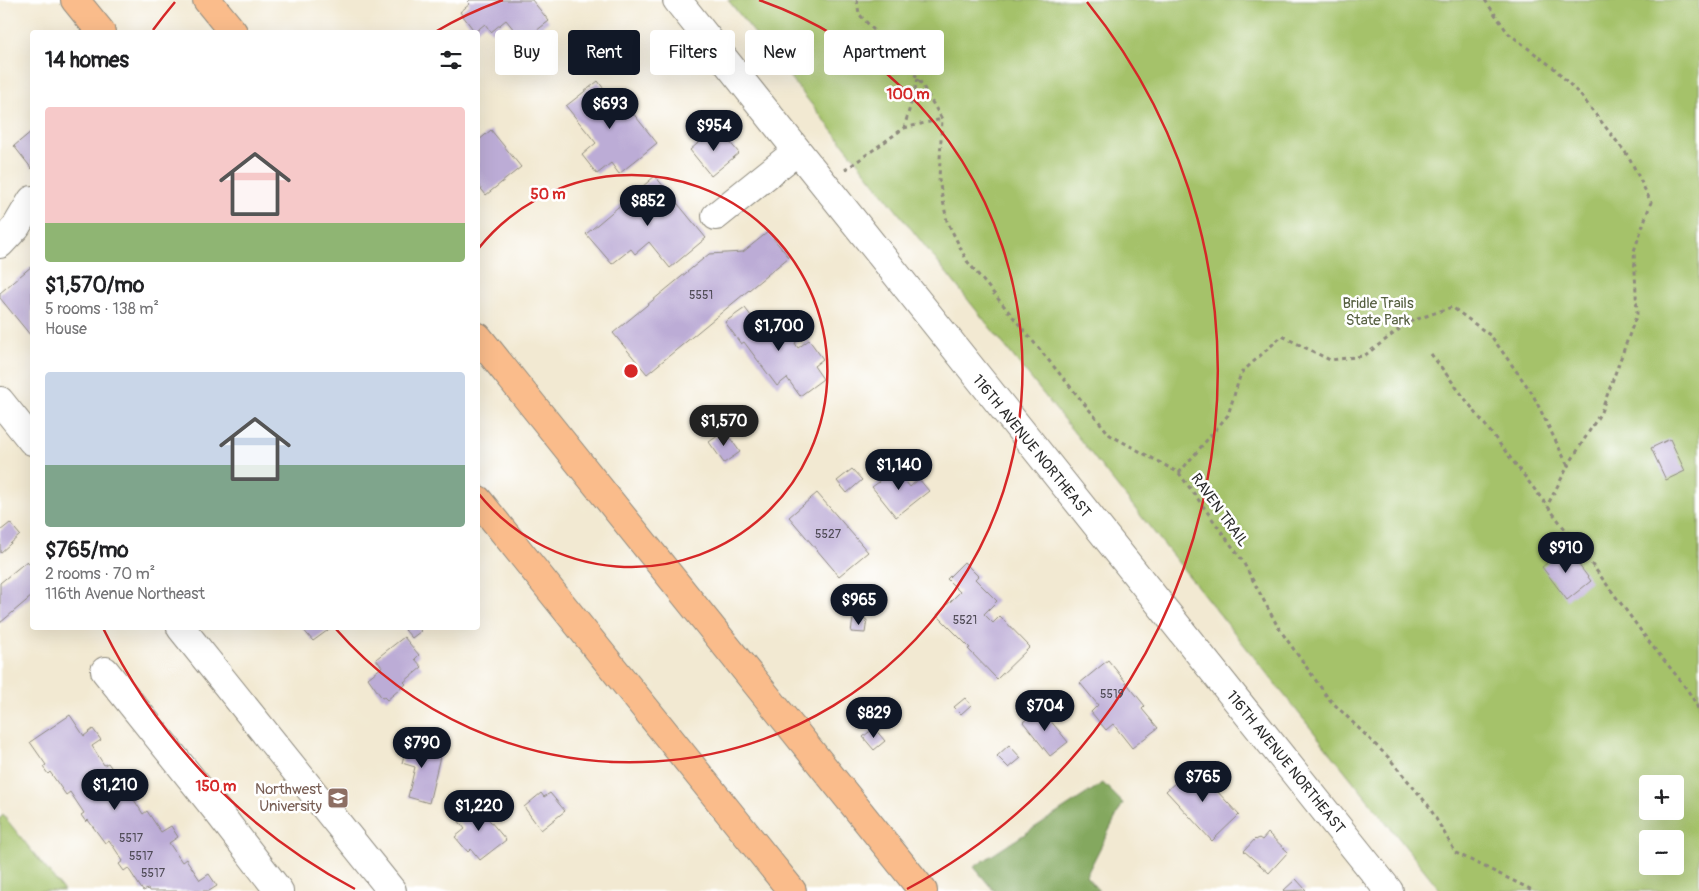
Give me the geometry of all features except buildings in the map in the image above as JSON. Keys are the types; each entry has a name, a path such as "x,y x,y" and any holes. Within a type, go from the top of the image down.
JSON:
{"highway":[{"path":"75,0 99,30"},
{"path":"207,0 231,30"},
{"path":"480,339 923,891"},
{"path":"480,502 792,891"}],"street":[{"name":"116TH AVENUE NORTHEAST","path":"676,0 1389,891"},
{"path":"716,216 797,151"},
{"path":"0,244 16,227 30,203"},
{"path":"0,401 30,439"},
{"path":"183,630 392,891"},
{"path":"105,671 279,891"}],"path":[{"path":"824,185 904,128 942,119 918,78 859,14 856,0"},
{"path":"1485,0 1508,33 1555,69 1582,97 1628,157 1650,202 1634,251 1637,314 1601,412 1546,506"},
{"path":"904,128 918,78"},
{"name":"RAVEN TRAIL","path":"942,119 939,180 947,221 967,261 1110,435 1179,473 1242,560 1278,627 1329,699 1388,757 1428,805 1456,853 1534,891"},
{"path":"1179,473 1228,415 1241,373 1282,336 1330,360 1364,356 1409,322 1452,307 1491,336 1532,393 1568,466"},
{"path":"1431,354 1582,551 1656,652 1695,699 1699,711"}],"green space":[{"name":"Bridle Trails State Park","path":"728,0 1699,0 1699,891 1441,891 788,75 814,75 814,30 752,30"},
{"path":"1103,783 1123,803 1086,876 1099,891 994,891 974,867"},
{"path":"3,815 64,891 0,891 0,818"}],"place":[{"name":"Northwest University","path":"338,798"}]}
